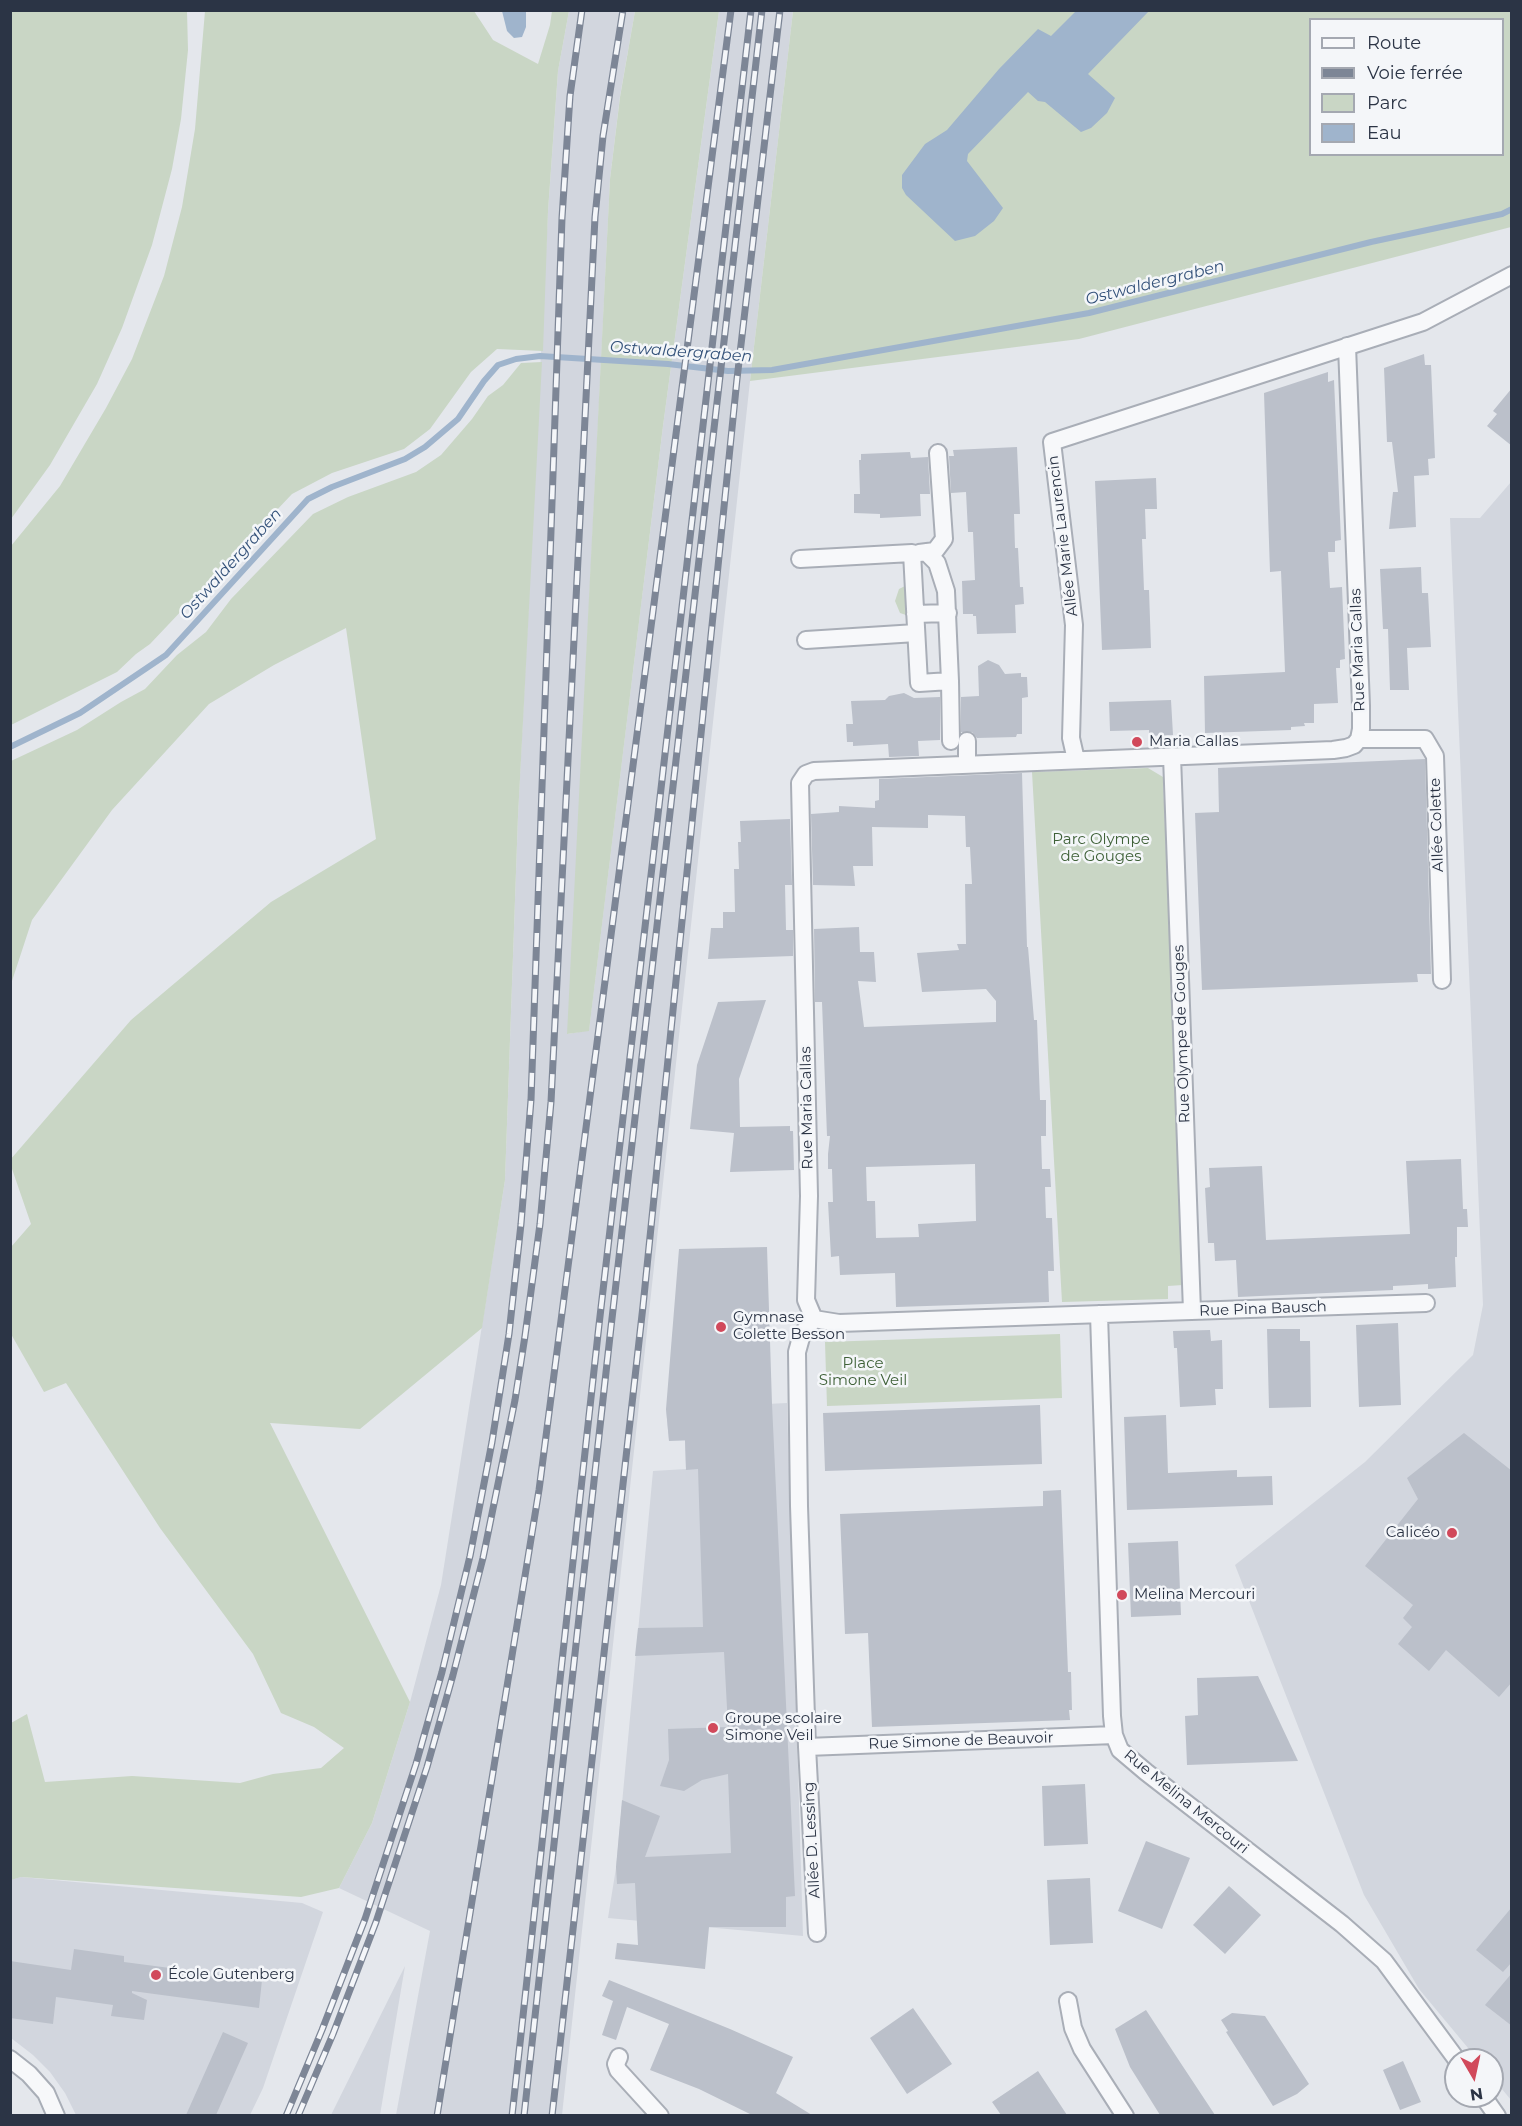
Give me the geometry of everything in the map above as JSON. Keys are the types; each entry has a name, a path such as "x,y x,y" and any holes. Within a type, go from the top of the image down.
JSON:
{"street":[{"path":"1347,346 1423,322 1512,275"},
{"name":"Rue Maria Callas","path":"814,1319 806,1300 809,1196 800,783 806,774 814,771 1333,750 1354,744 1359,739 1361,706 1347,346"},
{"name":"Allée Marie Laurencin","path":"1076,760 1071,738 1074,625 1052,442 1347,346"},
{"path":"800,559 935,551 944,539 938,453"},
{"path":"919,553 937,562 946,591 950,681 959,741 968,764"},
{"path":"919,553 915,614 919,683 950,681"},
{"path":"915,614 948,613"},
{"path":"806,640 916,633"},
{"name":"Allée Colette","path":"1359,739 1425,738 1435,756 1442,980"},
{"name":"Rue Olympe de Gouges","path":"1172,756 1191,1311"},
{"name":"Rue Pina Bausch","path":"1099,1314 1426,1303"},
{"path":"814,1319 840,1323 1099,1314"},
{"name":"Rue Melina Mercouri","path":"1099,1314 1114,1735 1120,1749 1342,1924 1384,1961 1448,2048"},
{"name":"Allée D. Lessing","path":"814,1319 802,1334 797,1352 799,1506 807,1747 817,1934"},
{"name":"Rue Simone de Beauvoir","path":"807,1747 1114,1735"},
{"path":"1068,2001 1073,2028 1082,2049 1125,2115"},
{"path":"619,2057 616,2064 618,2070 660,2115"},
{"path":"10,2059 29,2074 46,2093 56,2115"}],"shaded area":[{"path":"569,11 635,11 620,96 610,179 568,1034 589,1030 663,426 719,11 793,11 750,381 562,2115 396,2115 430,1931 339,1888 372,1823 410,1702 441,1585 505,1180 518,816 548,211 558,71"},
{"path":"1511,482 1511,2100 1504,2092 1504,2048 1468,2048 1419,1989 1364,1895 1235,1565 1365,1462 1473,1355 1483,1305 1450,518 1480,518"},
{"name":"Groupe scolaire Simone Veil","path":"787,1403 803,1936 608,1918 616,1868 653,1471 686,1469 685,1441 669,1441 666,1409"},
{"name":"École Gutenberg","path":"21,1877 302,1903 323,1912 263,2088 250,2115 76,2115 65,2093 50,2072 11,2038 10,1880"},
{"path":"405,1966 380,2115 331,2115"}],"green space":[{"path":"11,10 187,11 188,50 181,119 172,169 152,245 122,328 97,384 50,465 11,519"},
{"path":"205,11 474,11 493,40 538,64 552,11 569,11 558,71 548,211 543,351 497,349 471,372 430,429 404,449 332,473 292,494 150,644 117,672 11,725 11,546 60,486 106,408 132,359 164,276 182,207 195,129"},
{"path":"635,11 719,11 663,426 589,1031 567,1034 610,179 620,97"},
{"path":"793,11 1511,11 1511,227 1079,339 750,381"},
{"path":"542,362 518,816 505,1180 482,1328 360,1429 270,1423 410,1702 372,1823 339,1888 301,1897 21,1877 11,1880 11,1723 27,1714 45,1782 132,1776 240,1783 273,1774 321,1768 344,1748 314,1727 281,1713 253,1654 160,1528 66,1383 44,1392 11,1334 11,1247 31,1224 10,1160 131,1020 271,902 376,839 346,628 274,665 209,704 112,810 32,920 11,984 11,761 77,730 145,689 177,655 206,632 231,599 313,514 348,497 416,472 441,455 472,419 488,396 503,385 521,363"},
{"path":"911,583 912,617 900,613 895,601 899,589"},
{"name":"Parc Olympe de Gouges","path":"1148,768 1163,777 1183,1285 1168,1286 1168,1299 1062,1302 1032,772"},
{"name":"Place Simone Veil","path":"1060,1334 1062,1398 827,1406 825,1342"}],"water":[{"path":"502,11 526,11 526,27 522,37 514,38 507,31"},
{"path":"1076,11 1149,11 1088,74 1115,98 1107,113 1091,128 1081,132 1045,102 1038,101 1028,92 968,154 967,161 1003,208 994,221 975,236 955,241 906,195 902,188 902,175 925,144 947,130 999,69 1038,29 1051,36"}],"building":[{"path":"1424,354 1425,365 1431,365 1435,458 1428,459 1429,475 1414,476 1416,527 1389,529 1393,492 1398,492 1392,442 1387,442 1384,368"},
{"path":"1328,372 1328,382 1334,380 1341,540 1335,541 1335,552 1328,552 1330,588 1342,587 1345,659 1340,660 1340,668 1336,668 1338,703 1314,704 1314,723 1304,723 1305,726 1291,727 1291,730 1205,733 1204,676 1285,672 1281,571 1270,572 1264,393"},
{"path":"1512,388 1512,446 1487,426 1497,414 1493,411"},
{"path":"1017,447 1020,514 1014,514 1015,548 1018,548 1020,587 1023,587 1024,604 1015,605 1016,633 977,634 976,616 963,614 962,581 975,580 973,532 968,532 966,492 951,493 949,456 954,456 953,450"},
{"path":"910,452 911,458 928,457 930,494 920,494 921,516 880,518 880,514 854,513 854,494 860,494 859,460 861,460 861,454"},
{"path":"1156,478 1157,509 1145,509 1146,539 1142,539 1144,590 1149,590 1151,648 1102,650 1095,481"},
{"path":"1421,567 1422,593 1428,593 1431,647 1407,648 1409,690 1390,690 1388,629 1383,629 1380,569"},
{"path":"988,660 999,665 1005,674 1021,673 1021,677 1027,677 1028,697 1022,698 1022,734 1017,734 1016,737 977,738 972,732 961,732 961,697 979,696 978,666"},
{"path":"904,693 914,698 940,697 940,740 918,741 919,756 889,757 888,744 853,746 853,742 847,742 846,724 853,724 851,701 885,700 889,696"},
{"path":"1171,700 1173,735 1149,736 1149,730 1110,731 1109,702"},
{"path":"1425,759 1431,974 1417,974 1418,982 1202,990 1195,813 1219,812 1218,768"},
{"path":"1022,773 1027,947 1034,1020 1037,1020 1040,1100 1046,1100 1046,1136 1041,1136 1042,1169 1050,1169 1051,1187 1045,1187 1046,1218 1052,1218 1054,1271 1048,1271 1049,1302 896,1307 895,1273 840,1275 839,1256 831,1257 828,1202 833,1202 832,1169 828,1169 830,1136 827,1136 822,1002 815,1002 814,929 859,927 860,952 874,952 876,982 858,981 864,1027 996,1022 996,1001 986,989 922,992 917,953 959,950 957,944 966,944 965,884 972,884 970,847 966,847 965,816 928,815 928,828 872,827 873,866 853,866 855,886 813,885 811,814 839,812 839,806 875,808 875,801 879,800 879,779","holes":["975,1164 976,1221 918,1224 919,1237 876,1238 875,1201 867,1201 866,1167"]},
{"path":"790,819 792,885 785,885 786,930 793,930 793,956 708,959 711,928 723,928 723,912 735,912 734,869 739,869 740,821"},
{"path":"766,1000 739,1079 740,1127 790,1126 790,1131 793,1131 794,1170 730,1172 734,1133 690,1129 697,1065 718,1002"},
{"path":"1461,1159 1463,1209 1467,1209 1468,1227 1457,1227 1456,1287 1428,1289 1428,1284 1393,1286 1393,1290 1238,1297 1236,1260 1215,1261 1214,1243 1208,1243 1205,1188 1210,1187 1209,1168 1262,1166 1266,1240 1410,1234 1406,1161"},
{"name":"Groupe scolaire Simone Veil","path":"767,1247 795,1896 786,1897 786,1927 709,1927 705,1969 615,1959 617,1943 638,1945 635,1883 617,1884 616,1867 622,1800 660,1816 645,1857 731,1853 728,1774 702,1780 684,1791 660,1786 669,1760 668,1729 728,1727 724,1652 635,1656 638,1628 703,1627 698,1469 686,1470 685,1440 669,1441 666,1409 679,1249"},
{"path":"1398,1323 1401,1405 1359,1407 1356,1325"},
{"path":"1267,1329 1300,1329 1300,1341 1310,1341 1311,1407 1269,1408"},
{"path":"1210,1330 1211,1341 1222,1340 1223,1389 1215,1389 1216,1405 1180,1407 1177,1348 1174,1348 1173,1331"},
{"path":"1040,1405 1042,1464 825,1471 823,1413"},
{"path":"1166,1415 1168,1473 1237,1470 1237,1477 1272,1476 1273,1505 1127,1510 1124,1417"},
{"name":"Calicéo","path":"1464,1433 1512,1471 1512,1682 1499,1697 1446,1650 1429,1671 1398,1644 1412,1627 1403,1618 1413,1605 1365,1566 1418,1499 1407,1478"},
{"path":"1061,1490 1068,1672 1071,1672 1070,1720 872,1727 868,1633 845,1634 840,1514 1043,1506 1043,1491"},
{"path":"1178,1541 1181,1615 1131,1617 1128,1543"},
{"path":"1258,1676 1298,1761 1187,1765 1185,1716 1198,1715 1197,1678"},
{"path":"1085,1784 1088,1844 1044,1846 1042,1786"},
{"path":"1146,1841 1190,1858 1162,1929 1118,1911"},
{"path":"1090,1878 1093,1943 1050,1945 1047,1880"},
{"path":"1229,1886 1261,1915 1225,1954 1193,1925"},
{"path":"1512,1907 1512,1962 1503,1972 1476,1950"},
{"path":"74,1949 124,1956 124,1962 262,1980 259,2008 132,1991 147,2000 144,2020 111,2016 113,2005 56,1997 53,2024 10,2018 10,1961 71,1970"},
{"path":"1512,1973 1512,2026 1485,2005"},
{"path":"609,1980 793,2057 776,2093 812,2115 752,2115 699,2089 650,2070 669,2024 627,2007 616,2040 602,2035 613,2001 602,1996"},
{"path":"913,2008 952,2064 907,2094 870,2038"},
{"path":"1146,2010 1215,2115 1160,2115 1130,2067 1115,2029"},
{"path":"1232,2013 1265,2016 1309,2084 1297,2094 1273,2106 1226,2032 1228,2031 1221,2020"},
{"path":"223,2032 248,2043 216,2115 186,2115"},
{"path":"1403,2061 1421,2102 1400,2110 1383,2070"},
{"path":"1038,2071 1067,2115 1001,2115 992,2102"}],"waterway":[{"name":"Ostwaldergraben","path":"10,747 80,713 166,655 308,499 332,487 405,459 425,447 458,419 498,365 516,359 540,356 668,364 728,371 772,370 1089,313 1371,242 1502,214 1512,209"}],"railway":[{"path":"286,2116 365,1919 416,1764 442,1672 470,1556 492,1442 509,1334 531,1100 562,218 570,96 582,10"},
{"path":"298,2116 333,2034 376,1922 427,1767 483,1558 515,1400 525,1336 540,1224 551,1102 595,217 603,136 623,10"},
{"path":"437,2116 539,1490 731,10"},
{"path":"512,2116 599,1325 751,10"},
{"path":"524,2116 611,1327 762,10"},
{"path":"552,2116 643,1306 737,379 780,10"}],"place":[{"name":"Maria Callas","path":"1137,742"},
{"name":"Gymnase Colette Besson","path":"721,1327"},
{"name":"Calicéo","path":"1452,1533"},
{"name":"Melina Mercouri","path":"1122,1595"},
{"name":"Groupe scolaire Simone Veil","path":"713,1728"},
{"name":"École Gutenberg","path":"156,1975"}]}
